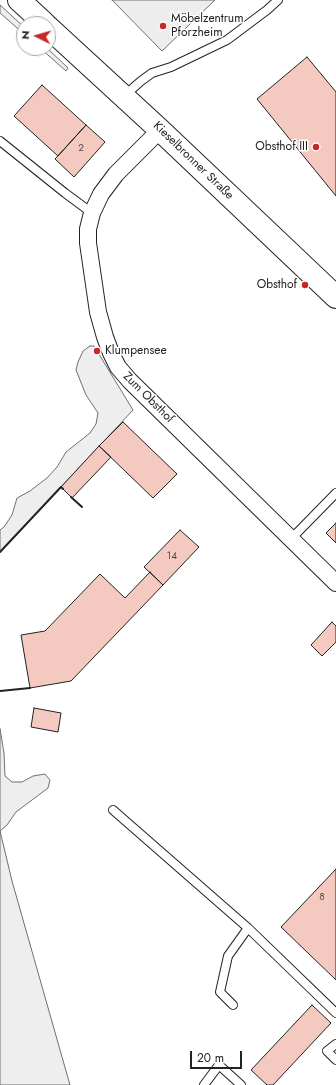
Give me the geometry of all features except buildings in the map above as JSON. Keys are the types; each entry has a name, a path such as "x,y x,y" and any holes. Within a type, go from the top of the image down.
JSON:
{"street":[{"path":"19,0 36,16"},
{"name":"Kieselbronner Straße","path":"56,34 160,130 336,297"},
{"name":"Zum Obsthof","path":"160,130 116,174 101,194 92,213 88,229 88,243 98,312 107,342 118,367 130,381 336,583"}],"lane":[{"path":"124,97 152,73 171,67 227,40 278,0"},
{"path":"0,141 92,213"},
{"path":"291,539 336,493"},
{"path":"113,810 248,928 336,1013"},
{"path":"233,1005 220,992 228,956 248,928"},
{"path":"336,1044 326,1051 336,1060"},
{"path":"204,1085 219,1065 241,1085"}],"shaded area":[{"name":"Möbelzentrum Pforzheim","path":"112,0 215,0 162,51"},
{"path":"0,5 16,20 16,27 0,13"},
{"path":"49,56 55,56 68,68 66,71"},
{"path":"90,346 94,346 133,410 0,552 0,530 4,527 12,515 17,498 30,491 47,478 57,467 66,452 90,433 96,424 98,413 86,395 76,370 83,351"},
{"path":"0,729 4,753 5,776 12,782 22,782 33,776 45,774 50,780 48,788 16,812 7,825 0,831"},
{"path":"0,831 12,881 70,1085 0,1085"}],"wall":[{"path":"0,552 61,487 63,489"},
{"path":"71,497 82,507"},
{"path":"0,691 30,688"}],"place":[{"name":"Möbelzentrum Pforzheim","path":"163,26"},
{"name":"Obsthof III","path":"316,147"},
{"name":"Obsthof","path":"305,285"},
{"name":"Klumpensee","path":"97,351"}]}
